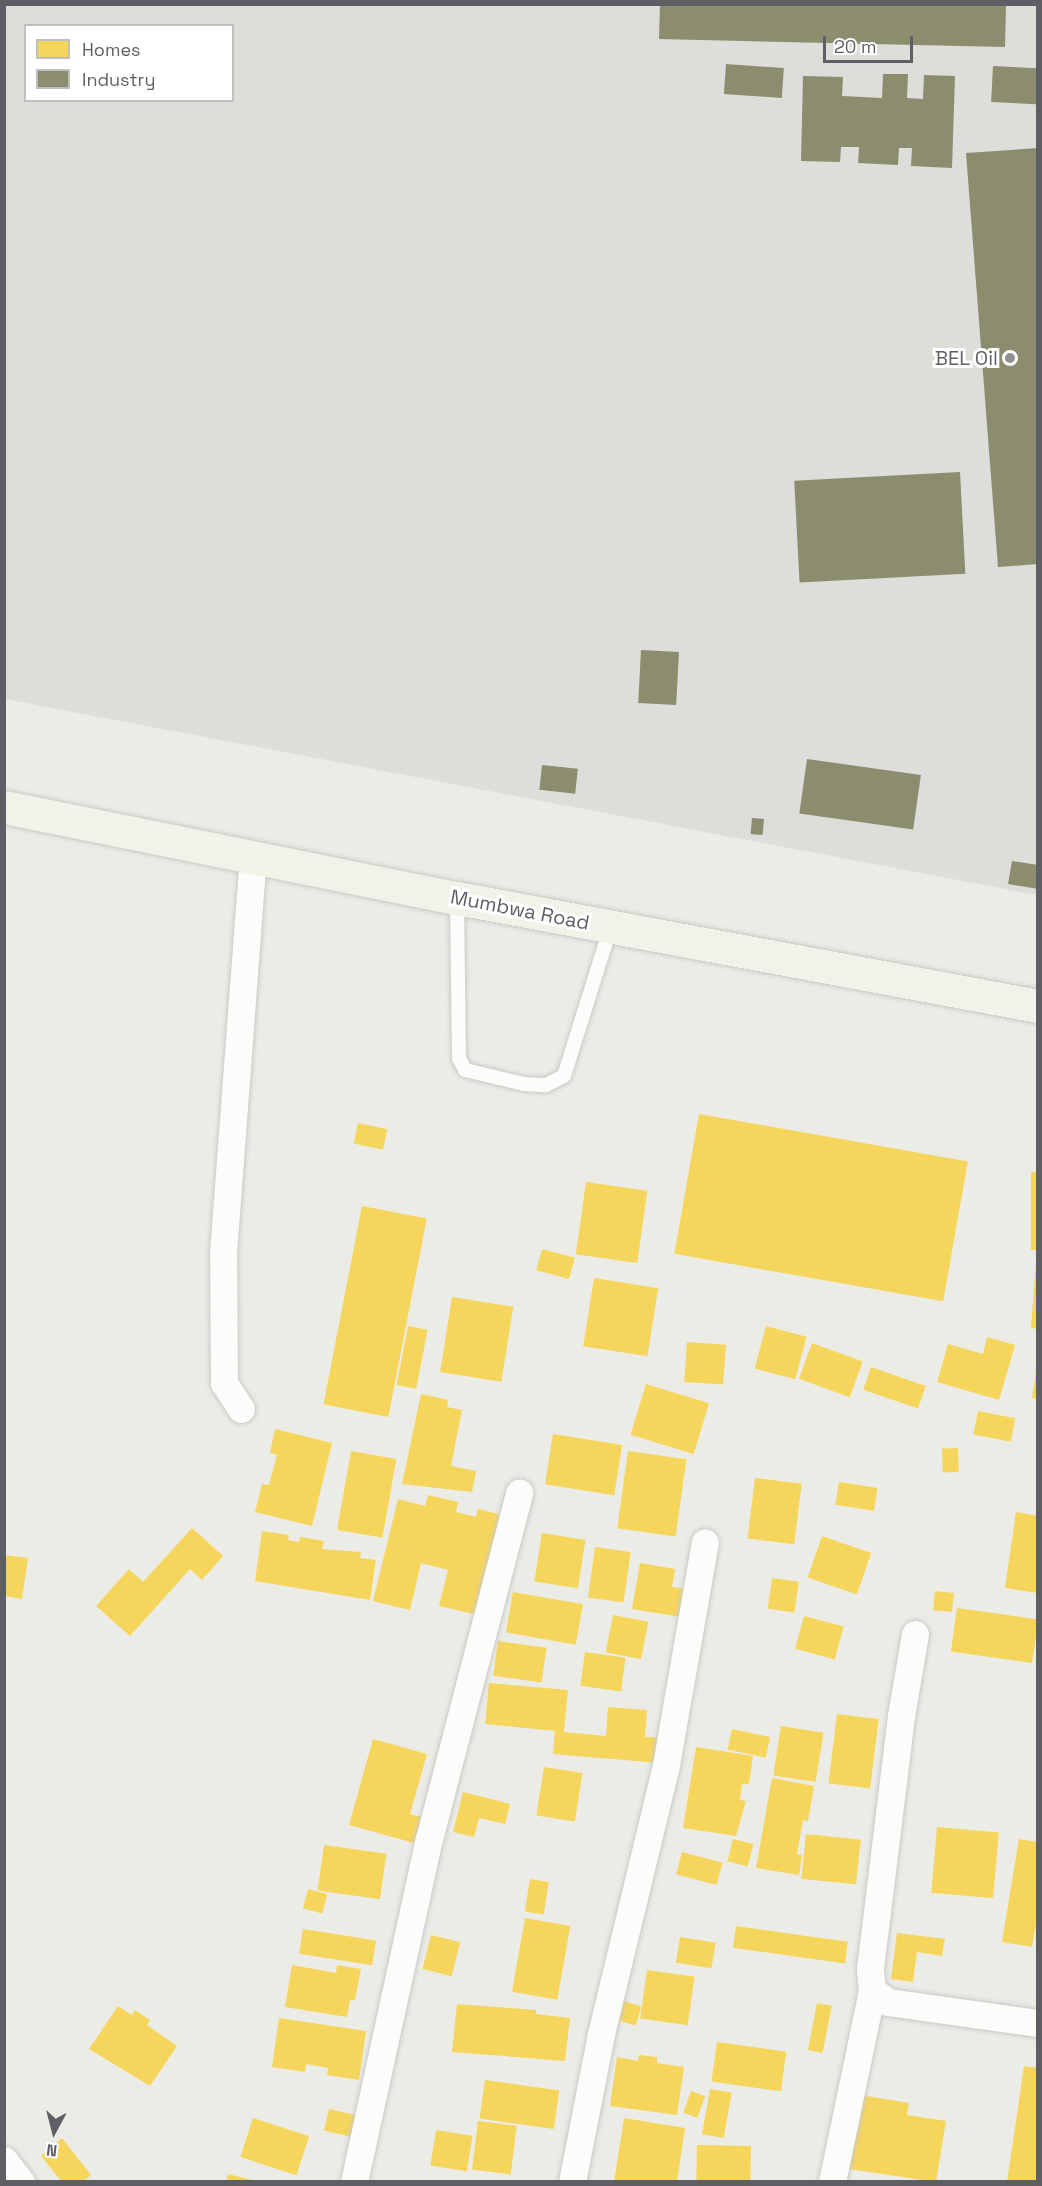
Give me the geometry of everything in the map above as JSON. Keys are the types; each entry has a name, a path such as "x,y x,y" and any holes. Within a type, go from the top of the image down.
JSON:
{"main road":[{"name":"Mumbwa Road","path":"4,807 457,898 1038,1006"}],"street":[{"path":"241,1409 224,1383 223,1253 253,857"},
{"path":"354,2181 429,1839 519,1493"},
{"path":"572,2181 601,2034 666,1765 705,1542"},
{"path":"832,2181 872,1990 870,1969 899,1728 915,1634"},
{"path":"872,1990 888,2002 1038,2023"},
{"path":"4,2160 21,2181"}],"lane":[{"path":"457,898 459,1058 465,1070 515,1082 546,1085 564,1076 611,926"}],"shaded area":[{"name":"BEL Oil","path":"4,5 1037,5 1037,895 5,699"}],"building: Homes":[{"path":"699,1114 968,1161 943,1301 674,1254"},
{"path":"358,1123 387,1129 383,1150 354,1144"},
{"path":"1031,1172 1038,1172 1038,1250 1031,1250"},
{"path":"586,1182 647,1191 637,1263 576,1254"},
{"path":"362,1206 427,1219 388,1417 323,1404"},
{"path":"542,1249 575,1258 569,1279 536,1270"},
{"path":"1036,1262 1038,1262 1038,1329 1031,1328"},
{"path":"594,1278 658,1288 647,1356 583,1346"},
{"path":"452,1297 513,1307 501,1382 440,1372"},
{"path":"408,1326 428,1330 416,1389 397,1385"},
{"path":"766,1326 807,1337 795,1379 755,1369"},
{"path":"987,1337 1015,1345 999,1400 937,1382 948,1344 983,1354"},
{"path":"687,1342 726,1345 723,1385 684,1382"},
{"path":"812,1343 863,1361 850,1397 799,1379"},
{"path":"871,1367 926,1386 918,1409 863,1390"},
{"path":"1036,1371 1038,1371 1038,1399 1032,1398"},
{"path":"646,1384 709,1403 694,1454 631,1435"},
{"path":"421,1394 448,1400 447,1407 462,1410 451,1466 476,1471 472,1492 402,1484"},
{"path":"978,1411 1015,1418 1011,1442 973,1435"},
{"path":"275,1429 332,1443 312,1526 255,1512 262,1484 269,1485 277,1455 270,1453"},
{"path":"553,1434 622,1445 614,1495 545,1484"},
{"path":"958,1448 959,1472 943,1473 942,1449"},
{"path":"351,1451 396,1459 382,1538 337,1530"},
{"path":"628,1451 686,1459 676,1536 617,1528"},
{"path":"755,1478 802,1484 794,1544 748,1539"},
{"path":"839,1482 878,1488 874,1511 835,1505"},
{"path":"428,1495 458,1502 456,1512 476,1517 478,1509 503,1515 478,1615 439,1606 448,1570 421,1563 410,1610 373,1601 398,1499 425,1506"},
{"path":"1016,1512 1038,1516 1038,1593 1005,1588"},
{"path":"192,1528 223,1556 202,1580 190,1569 130,1636 96,1606 129,1569 143,1582"},
{"path":"262,1531 289,1535 288,1540 299,1542 300,1537 324,1541 322,1549 361,1552 360,1558 376,1560 370,1600 255,1581"},
{"path":"542,1533 585,1540 578,1588 534,1581"},
{"path":"822,1536 871,1553 857,1595 808,1578"},
{"path":"595,1547 631,1552 624,1603 588,1598"},
{"path":"4,1555 28,1558 22,1599 4,1596"},
{"path":"640,1563 675,1569 672,1587 693,1590 687,1618 632,1609"},
{"path":"772,1578 799,1582 794,1612 768,1609"},
{"path":"935,1591 954,1593 952,1612 933,1610"},
{"path":"513,1592 583,1604 576,1645 506,1632"},
{"path":"957,1608 1038,1619 1032,1663 951,1652"},
{"path":"613,1615 648,1622 641,1659 606,1652"},
{"path":"804,1616 844,1627 835,1659 795,1649"},
{"path":"498,1641 547,1648 542,1682 493,1676"},
{"path":"585,1652 626,1658 621,1691 580,1686"},
{"path":"489,1683 568,1690 564,1732 606,1736 608,1707 647,1710 645,1737 661,1738 659,1763 553,1754 555,1731 485,1724"},
{"path":"837,1714 879,1719 870,1789 828,1783"},
{"path":"781,1726 823,1733 816,1782 773,1775"},
{"path":"732,1729 770,1737 766,1758 728,1750"},
{"path":"373,1739 427,1754 410,1814 421,1817 414,1843 349,1825"},
{"path":"696,1747 753,1756 749,1784 742,1784 740,1800 746,1801 736,1836 683,1828"},
{"path":"544,1767 583,1773 575,1821 536,1815"},
{"path":"772,1778 814,1786 808,1821 803,1820 797,1854 802,1855 799,1875 756,1868"},
{"path":"463,1792 510,1804 505,1824 479,1818 474,1837 453,1832"},
{"path":"937,1827 999,1832 993,1898 931,1893"},
{"path":"806,1834 861,1840 856,1885 801,1879"},
{"path":"733,1839 753,1844 748,1866 727,1861"},
{"path":"1019,1839 1038,1842 1038,1912 1032,1947 1002,1942"},
{"path":"324,1845 386,1854 380,1899 318,1891"},
{"path":"682,1852 723,1863 717,1885 676,1874"},
{"path":"530,1879 549,1882 544,1915 525,1912"},
{"path":"308,1889 327,1894 322,1913 303,1908"},
{"path":"525,1918 570,1926 557,2000 512,1992"},
{"path":"736,1926 848,1942 845,1964 733,1948"},
{"path":"303,1929 376,1941 372,1965 299,1954"},
{"path":"897,1933 945,1939 942,1956 917,1952 913,1982 891,1979"},
{"path":"431,1935 460,1942 452,1976 423,1969"},
{"path":"680,1937 716,1943 711,1968 676,1963"},
{"path":"292,1965 336,1973 337,1965 361,1969 355,2000 350,2000 347,2017 285,2007"},
{"path":"647,1970 695,1977 688,2025 640,2019"},
{"path":"623,2001 641,2006 636,2025 617,2020"},
{"path":"817,2003 832,2006 823,2053 808,2050"},
{"path":"457,2004 536,2010 536,2014 570,2018 565,2061 452,2052"},
{"path":"118,2006 132,2015 135,2010 150,2020 147,2025 177,2046 150,2086 89,2049"},
{"path":"279,2018 366,2031 359,2080 327,2075 328,2068 306,2064 305,2072 272,2067"},
{"path":"717,2042 786,2052 781,2091 711,2082"},
{"path":"639,2055 657,2057 657,2063 684,2067 677,2115 610,2106 617,2057 638,2061"},
{"path":"1024,2066 1038,2068 1038,2182 1007,2182"},
{"path":"485,2080 559,2090 554,2129 480,2119"},
{"path":"710,2089 732,2093 724,2138 702,2134"},
{"path":"691,2091 705,2096 697,2118 683,2113"},
{"path":"860,2095 909,2103 907,2115 946,2121 936,2182 849,2169"},
{"path":"329,2109 359,2116 354,2137 324,2130"},
{"path":"253,2118 309,2136 296,2175 240,2157"},
{"path":"624,2118 685,2128 677,2182 614,2182"},
{"path":"478,2121 517,2126 511,2174 472,2170"},
{"path":"436,2130 473,2136 467,2171 430,2166"},
{"path":"62,2138 91,2175 83,2182 62,2182 41,2156"},
{"path":"697,2145 751,2146 750,2182 696,2182"},
{"path":"228,2174 256,2181 226,2182"}],"building: Industry":[{"path":"660,4 1006,4 1005,47 659,39"},
{"path":"726,64 784,68 782,98 724,94"},
{"path":"993,66 1038,68 1036,104 991,102"},
{"path":"883,74 908,74 907,98 923,99 924,75 955,76 952,168 911,166 912,148 899,148 898,165 858,163 859,147 841,147 840,162 801,161 803,76 843,77 842,96 882,98"},
{"name":"BEL Oil","path":"1038,148 1038,564 998,567 966,153"},
{"path":"960,472 965,574 800,583 794,481"},
{"path":"641,650 679,652 676,705 638,703"},
{"path":"807,759 921,775 913,829 799,813"},
{"path":"542,765 578,769 575,794 539,790"},
{"path":"752,818 764,819 763,835 751,834"},
{"path":"1012,861 1038,865 1038,889 1008,884"}],"place":[{"name":"BEL Oil","path":"1010,358"}]}
